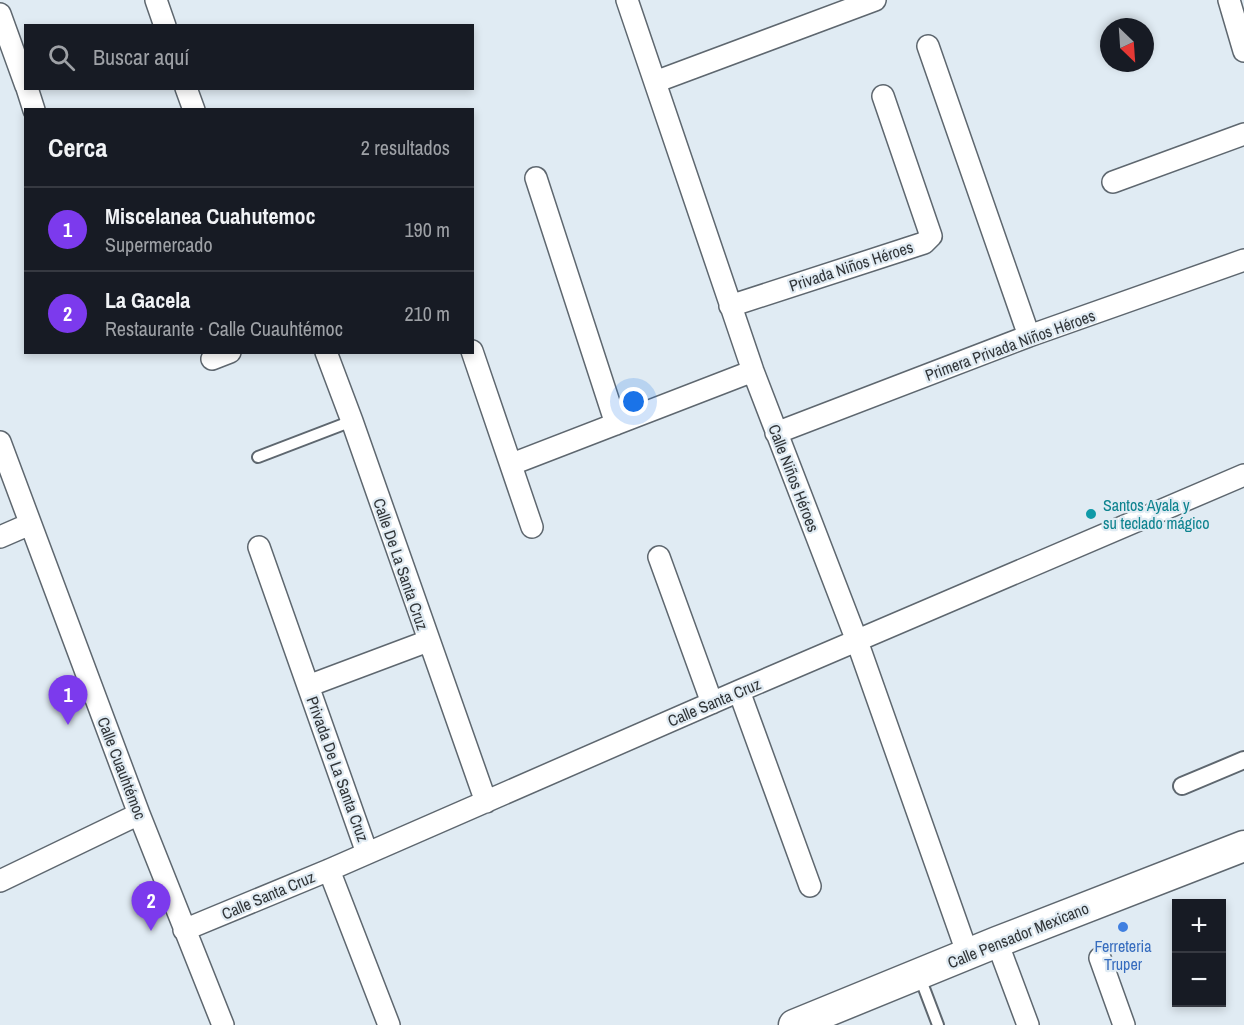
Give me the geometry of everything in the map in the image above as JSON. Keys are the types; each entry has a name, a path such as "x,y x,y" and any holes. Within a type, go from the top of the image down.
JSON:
{"main road":[{"name":"Calle Pensador Mexicano","path":"794,1025 997,942 1242,854"}],"street":[{"path":"156,0 164,24"},
{"name":"Calle Niños Héroes","path":"627,0 753,371 857,641 968,955"},
{"path":"655,82 875,0"},
{"path":"1229,0 1244,51"},
{"path":"0,14 24,81"},
{"path":"928,46 1029,336"},
{"path":"27,90 33,108"},
{"path":"187,90 193,108"},
{"name":"Privada Niños Héroes","path":"730,306 924,243 931,236 883,96"},
{"path":"1113,182 1244,135"},
{"path":"536,178 616,424"},
{"name":"Primera Privada Niños Héroes","path":"777,432 1029,336 1244,260"},
{"path":"327,354 352,421"},
{"path":"473,354 532,527"},
{"path":"512,464 753,371"},
{"name":"Calle De La Santa Cruz","path":"352,421 486,802"},
{"name":"Calle Cuauhtémoc","path":"0,442 139,814 223,1025"},
{"name":"Calle Santa Cruz","path":"184,930 329,870 739,691 1244,475"},
{"path":"0,537 30,524"},
{"name":"Privada De La Santa Cruz","path":"259,548 367,853"},
{"path":"659,557 712,703"},
{"name":"Privada De La Santa Cruz","path":"308,686 428,641"},
{"path":"739,691 810,886"},
{"path":"1182,786 1244,760"},
{"path":"0,881 139,814"},
{"path":"329,870 389,1025"},
{"path":"997,942 1028,1025"},
{"path":"1100,958 1124,1025"}],"lane":[{"path":"258,457 352,421"},
{"path":"919,975 938,1025"}],"place":[{"name":"Santos Ayala y su teclado mágico","path":"1091,514"},
{"name":"Miscelanea Cuahutemoc","path":"68,725"},
{"name":"Ferreteria Truper","path":"1123,927"},
{"name":"La Gacela","path":"151,931"}]}
